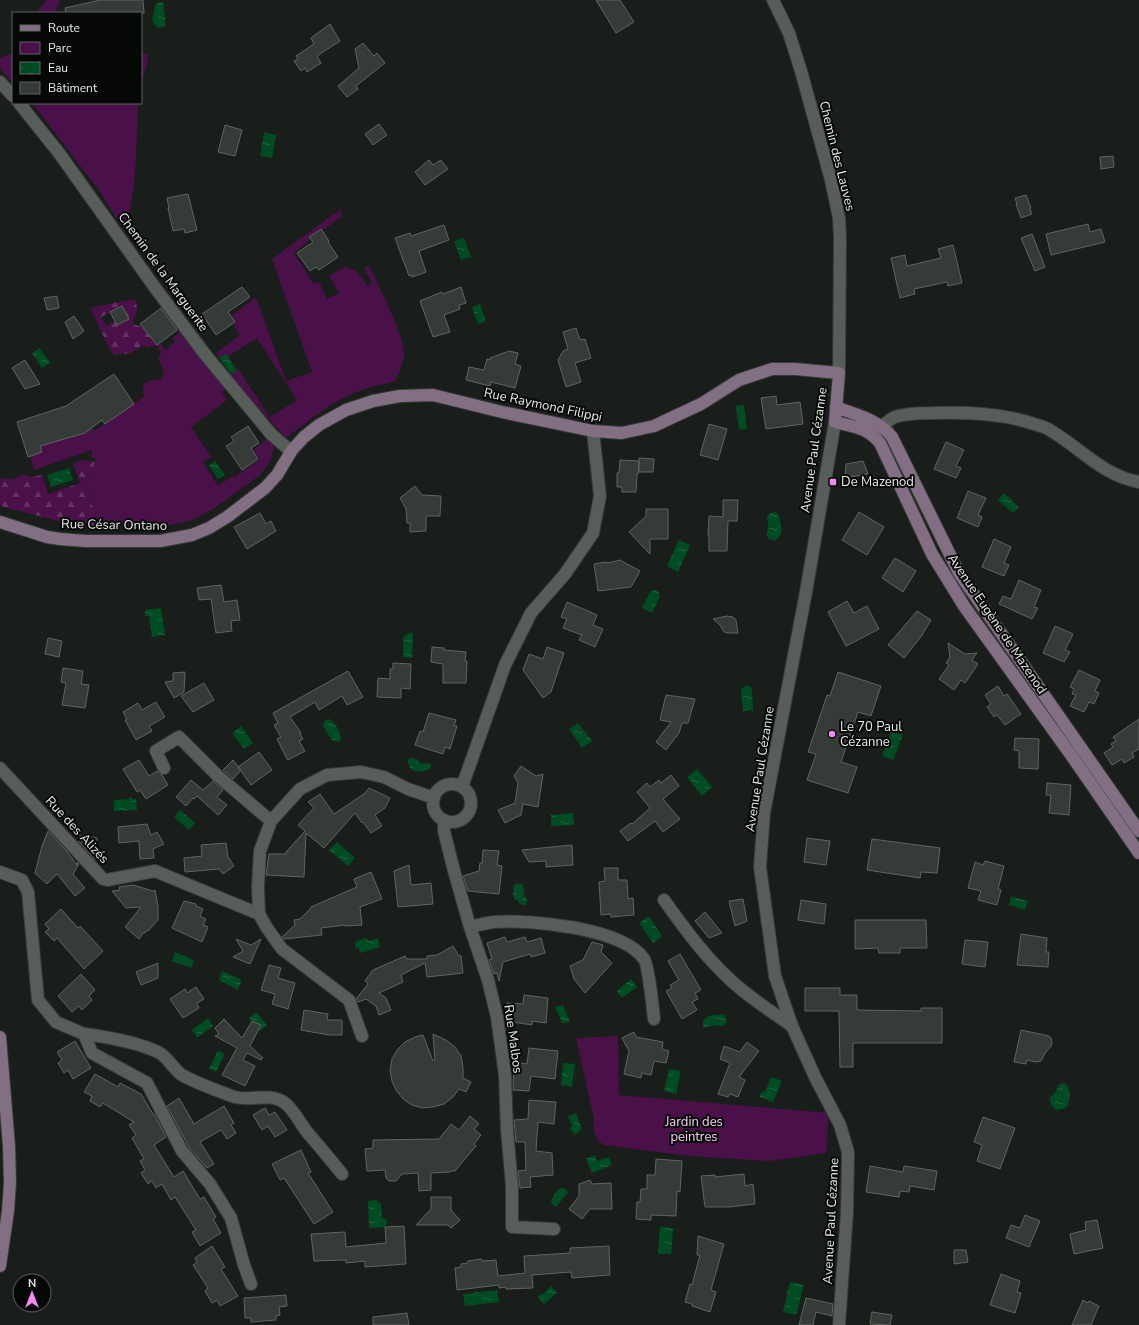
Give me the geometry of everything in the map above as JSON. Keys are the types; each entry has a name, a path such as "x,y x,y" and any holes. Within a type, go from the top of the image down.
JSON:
{"street":[{"name":"Chemin des Lauves","path":"773,0 789,33 799,65 831,180 839,218 839,373"},
{"path":"0,82 12,95"},
{"name":"Chemin de la Marguerite","path":"20,104 59,153 156,289 214,365 271,434 286,447 292,450"},
{"name":"Rue Raymond Filippi","path":"292,450 304,437 319,425 346,410 373,401 400,396 433,395 502,412 593,431 622,433 654,426 701,404 739,380 772,369 795,369 839,373"},
{"name":"Avenue Paul Cézanne","path":"839,373 835,422 806,592 764,813 760,867 775,976 792,1026 840,1125 848,1152 847,1212 839,1325"},
{"name":"Avenue Eugène de Mazenod","path":"836,406 870,419 878,431 880,443 932,554 964,606 1139,853"},
{"path":"878,431 894,417 918,413 977,413 1019,419 1047,428 1106,470 1124,479 1139,482"},
{"name":"Avenue Eugène de Mazenod","path":"835,422 862,429 878,431 892,437 959,573 1139,831"},
{"path":"462,787 505,666 531,613 565,574 593,533 600,496 593,431"},
{"name":"Rue César Ontano","path":"0,522 47,536 72,540 160,541 192,535 209,528 227,517 265,488 277,475 292,450"},
{"path":"164,768 156,751 179,737 218,776 272,821"},
{"name":"Rue des Alizés","path":"0,768 103,879 107,880 155,871 259,914"},
{"path":"362,1036 349,1000 282,949 259,914 258,887 260,851 272,821 300,789 327,775 361,772 384,777 408,789 434,798"},
{"path":"457,784 462,787 466,790 471,801 468,812 465,816 455,821 444,820 434,808 434,798 436,792 445,785 457,784"},
{"name":"Rue Malbos","path":"444,820 444,831 453,867 470,927 488,980 497,1017 505,1075 507,1130 512,1186 512,1227 554,1229"},
{"path":"0,872 22,880 28,892 38,1000 56,1022 84,1034 101,1036 159,1053 166,1058 181,1074 235,1097 276,1098 287,1104 307,1132 342,1174"},
{"path":"664,900 688,933 711,960 741,989 792,1026"},
{"path":"470,927 494,922 551,923 574,927 611,938 633,948 645,960 654,1019"},
{"path":"84,1034 92,1053 147,1083 182,1151 210,1184 230,1218 251,1284"},
{"path":"0,1037 9,1146 10,1183 8,1211 0,1266"}],"green space":[{"path":"46,0 60,0 55,12 37,12"},
{"path":"12,53 12,82 0,69 0,58"},
{"path":"142,53 148,54 147,65 142,81"},
{"path":"33,104 138,104 134,187 128,218 123,225 120,224 98,189"},
{"path":"341,209 342,216 322,231 321,229 310,237 311,239 294,253 314,284 319,282 327,299 339,293 329,276 346,266 349,269 354,269 367,286 372,283 364,268 369,266 396,324 403,347 403,362 395,381 368,388 346,397 325,409 286,438 229,375 238,369 270,417 297,400 257,338 230,355 229,358 226,354 219,358 216,353 240,335 234,327 235,322 231,316 256,297 286,381 312,372 272,259"},
{"path":"132,299 136,300 137,310 133,324 143,327 157,345 148,348 143,345 131,353 114,355 108,346 90,308","holes":["122,306 129,319 117,325 115,321 106,326 101,317"]},
{"path":"163,307 227,388 222,392 227,400 191,427 211,457 203,462 218,486 234,475 235,477 260,459 253,450 268,438 273,444 274,448 270,462 260,475 201,516 189,521 170,525 110,526 105,524 89,501 87,481 96,459 91,457 92,450 34,470 30,456 42,452 40,446 83,434 91,428 94,431 144,397 143,385 145,383 152,380 162,379 164,374 158,357 161,354 157,345 160,343 166,350 175,342 172,338 179,333 161,308"},
{"path":"84,460 95,462 87,481 89,501 105,524 110,526 79,525 62,522 0,506 0,478 12,479 23,475 30,477 42,475 48,494 80,483 73,463"},
{"name":"Jardin des peintres","path":"618,1036 619,1095 829,1113 826,1153 769,1161 690,1156 604,1145 596,1137 593,1127 594,1119 576,1038"}],"water":[{"path":"163,2 166,26 157,28 152,20 156,3"},
{"path":"264,132 276,135 272,158 260,156"},
{"path":"464,238 471,257 461,260 454,241"},
{"path":"480,304 486,321 478,324 472,307"},
{"path":"40,348 50,363 42,368 32,353"},
{"path":"226,354 237,370 231,374 219,358"},
{"path":"744,405 747,429 739,430 736,406"},
{"path":"215,461 225,475 218,479 209,465"},
{"path":"69,468 73,480 51,487 47,475"},
{"path":"1004,493 1019,507 1013,513 998,500"},
{"path":"776,512 780,519 781,532 775,541 767,537 767,516 770,513"},
{"path":"679,540 690,545 678,572 667,566"},
{"path":"654,590 658,591 660,596 652,613 642,608 650,592"},
{"path":"161,608 165,635 152,637 149,616 145,616 145,610"},
{"path":"411,632 413,633 412,658 403,657 403,637"},
{"path":"746,685 752,688 753,710 743,711 741,689"},
{"path":"329,719 339,730 341,739 338,742 332,740 323,726 325,720"},
{"path":"578,723 592,741 582,748 569,729"},
{"path":"241,726 253,743 244,749 232,733"},
{"path":"891,731 903,735 893,760 882,756"},
{"path":"410,758 417,759 421,764 429,763 431,768 419,772 412,770 408,764 408,760"},
{"path":"697,769 712,787 702,796 687,777"},
{"path":"129,797 136,799 137,810 114,811 114,800 129,799"},
{"path":"180,810 195,823 189,830 174,817"},
{"path":"573,813 574,825 551,826 551,815"},
{"path":"337,842 355,858 348,866 329,850"},
{"path":"517,883 522,884 524,895 527,899 526,905 521,905 514,899 513,888"},
{"path":"1011,896 1028,901 1025,910 1009,905"},
{"path":"649,916 662,936 653,943 639,923"},
{"path":"366,938 369,941 378,938 380,947 360,953 359,948 356,948 355,944 357,941"},
{"path":"175,952 194,960 191,968 172,961"},
{"path":"222,971 240,979 241,982 238,990 221,982 219,978"},
{"path":"631,979 637,987 622,998 617,991"},
{"path":"563,1005 570,1022 562,1023 555,1007"},
{"path":"256,1012 267,1025 260,1031 249,1018"},
{"path":"723,1014 727,1022 723,1026 715,1025 703,1028 703,1021 705,1018 712,1015"},
{"path":"208,1018 213,1026 197,1038 192,1030"},
{"path":"218,1050 225,1054 216,1072 209,1069"},
{"path":"563,1063 575,1064 572,1087 561,1085"},
{"path":"669,1069 681,1071 676,1094 664,1091"},
{"path":"771,1077 782,1081 773,1102 759,1097 762,1091 765,1092"},
{"path":"1064,1083 1068,1086 1070,1095 1068,1106 1063,1109 1056,1110 1051,1105 1050,1098 1056,1091 1059,1084"},
{"path":"576,1113 582,1129 575,1135 570,1129 572,1126 568,1116"},
{"path":"595,1155 597,1161 609,1157 612,1165 592,1173 586,1159"},
{"path":"561,1188 564,1188 568,1192 556,1207 551,1203 553,1196"},
{"path":"377,1200 378,1203 381,1203 382,1218 387,1220 387,1223 385,1227 369,1228 368,1201"},
{"path":"660,1227 673,1228 671,1254 658,1254"},
{"path":"790,1282 804,1285 796,1315 783,1312"},
{"path":"551,1286 557,1293 544,1304 537,1296 543,1294"},
{"path":"497,1290 499,1302 465,1306 463,1294"}],"building":[{"path":"100,0 143,0 144,13 66,12 65,8"},
{"path":"596,0 620,0 634,22 616,33"},
{"path":"330,24 340,41 317,56 321,63 307,72 305,68 301,71 294,61 298,59 296,56 314,44 311,38"},
{"path":"363,43 374,56 377,53 385,63 356,86 358,89 347,97 338,86 359,68 355,49"},
{"path":"379,124 387,135 373,145 365,134"},
{"path":"225,125 242,130 235,156 218,152"},
{"path":"1113,156 1114,167 1101,169 1100,157"},
{"path":"429,160 433,165 441,160 448,169 425,185 415,172"},
{"path":"188,194 197,230 185,233 184,229 173,231 167,198"},
{"path":"1026,195 1032,214 1021,218 1015,198"},
{"path":"1088,224 1090,232 1101,229 1105,242 1051,255 1046,234"},
{"path":"444,225 449,240 419,251 426,272 412,277 412,275 409,276 395,238 410,233 411,236"},
{"path":"321,229 338,257 319,270 316,267 310,271 297,253 313,242 309,237"},
{"path":"1032,234 1045,267 1035,271 1021,238"},
{"path":"953,245 962,283 948,286 947,282 914,289 915,294 900,298 891,258 905,255 907,266 941,258 938,249"},
{"path":"242,287 250,297 228,312 235,322 216,335 202,314"},
{"path":"461,287 466,303 459,305 460,309 444,315 450,332 433,337 420,301 442,292 443,294"},
{"path":"57,296 59,308 47,310 44,298"},
{"path":"122,306 129,319 117,325 110,312"},
{"path":"161,308 177,330 157,345 140,324"},
{"path":"74,316 84,331 73,339 65,322"},
{"path":"576,328 580,340 585,339 591,358 575,363 581,382 566,387 558,360 563,351 568,349 563,332"},
{"path":"509,351 518,353 515,364 521,366 515,388 491,382 490,386 466,380 469,367 484,370 487,359 490,360 490,358"},
{"path":"25,360 40,384 25,389 12,368"},
{"path":"114,374 134,404 105,424 102,420 85,433 40,446 42,452 28,457 17,422 66,406"},
{"path":"776,396 777,405 800,402 803,424 766,429 761,398"},
{"path":"709,424 727,429 718,460 700,455"},
{"path":"248,426 259,443 251,448 258,459 242,470 226,446 234,441 231,437"},
{"path":"946,442 964,450 956,466 961,468 956,478 934,469"},
{"path":"639,458 654,459 653,472 639,472"},
{"path":"620,460 639,461 636,492 622,492 622,487 617,487 617,473 619,473"},
{"path":"863,461 868,474 845,478 846,464"},
{"path":"415,486 422,495 441,496 440,516 426,516 426,531 410,532 410,523 407,523 406,509 400,498"},
{"path":"968,491 986,498 978,515 982,517 978,527 957,518"},
{"path":"723,500 738,500 737,521 728,521 727,551 709,551 709,516 723,517"},
{"path":"646,509 668,509 668,539 650,539 650,554 629,532 646,516"},
{"path":"859,512 884,527 867,555 842,540"},
{"path":"260,513 266,524 271,521 276,531 247,549 234,527"},
{"path":"994,539 1011,547 1004,563 1009,565 1004,576 982,567"},
{"path":"895,558 916,571 903,592 882,578"},
{"path":"620,560 640,571 631,587 598,591 594,564"},
{"path":"1019,580 1041,590 1034,607 1038,608 1032,619 999,604 1003,596 1011,599"},
{"path":"221,585 224,602 237,600 240,620 231,621 232,631 216,633 211,599 199,600 197,588"},
{"path":"847,601 854,613 867,606 879,629 846,646 828,612"},
{"path":"567,602 597,615 593,625 603,629 595,647 579,640 582,635 563,628 567,619 561,617"},
{"path":"917,611 931,620 923,634 904,658 888,645"},
{"path":"727,616 733,617 736,620 738,633 724,632 720,625 713,619"},
{"path":"1055,626 1073,634 1065,650 1070,652 1064,662 1043,653"},
{"path":"48,638 62,641 59,657 45,654"},
{"path":"948,643 965,654 977,653 972,660 978,664 965,683 961,680 954,690 939,679 949,665 946,663 950,657"},
{"path":"432,647 444,648 444,650 466,652 466,683 443,683 443,664 431,662"},
{"path":"547,647 564,653 551,692 543,698 523,670 529,654 543,659"},
{"path":"393,663 411,664 410,689 401,688 401,698 377,697 378,678 390,679 390,669 393,669"},
{"path":"63,668 83,671 81,684 89,685 85,708 62,705 66,683 61,682"},
{"path":"1079,670 1100,680 1095,691 1099,693 1094,704 1089,702 1084,712 1070,706 1076,695 1072,694 1074,689 1070,687"},
{"path":"348,671 363,697 347,705 342,696 319,710 315,702 290,717 301,733 300,734 303,739 299,741 305,751 288,760 277,739 281,737 274,725 278,723 273,713"},
{"path":"185,672 184,692 174,698 165,682 173,681 173,673"},
{"name":"Le 70 Paul Cézanne","path":"838,672 881,686 871,716 858,712 841,762 857,767 848,793 807,780 816,754 808,752 827,695 830,696"},
{"path":"204,683 214,700 193,712 181,696"},
{"path":"998,686 1004,696 1007,694 1021,714 1005,725 997,715 994,717 987,707 991,704 985,695"},
{"path":"666,695 695,699 688,723 682,723 679,733 666,750 656,742 671,722 660,720"},
{"path":"156,702 165,717 149,726 152,731 136,740 125,720 127,719 123,712 138,703 142,710"},
{"path":"429,713 456,720 454,726 457,726 450,749 445,747 443,754 415,745 420,731 423,732"},
{"path":"1139,719 1139,749 1132,753 1134,757 1124,763 1122,759 1112,765 1104,753 1113,747 1111,744 1116,741 1113,737"},
{"path":"1015,738 1039,739 1038,769 1019,768 1019,751 1014,750"},
{"path":"259,752 272,770 251,785 238,767"},
{"path":"139,760 149,776 157,771 162,775 168,785 146,799 140,790 137,792 123,769"},
{"path":"233,760 241,770 233,779 223,770"},
{"path":"521,766 536,776 543,774 538,807 523,804 521,815 505,823 498,810 515,803 518,783 514,776"},
{"path":"671,775 679,786 663,799 680,819 663,832 655,821 628,841 620,831 631,823 632,824 650,808 637,792 647,783 650,787 659,780 661,783"},
{"path":"191,780 203,790 213,781 223,790 217,797 227,805 218,815 197,796 194,799 193,798 186,806 176,797"},
{"path":"1047,783 1071,785 1069,815 1049,813 1051,795 1046,795"},
{"path":"369,788 390,798 385,808 375,815 382,826 371,833 355,813 324,848 306,833 304,877 266,875 269,854 286,854 286,852 305,831 298,825 314,808 308,802 320,794 334,814 364,794"},
{"path":"147,824 151,835 157,832 164,844 153,849 154,858 140,859 139,841 119,843 118,827"},
{"path":"48,831 65,849 77,865 77,862 79,864 73,874 85,888 75,896 57,874 47,884 35,873 42,846"},
{"path":"79,835 97,838 95,860 79,842"},
{"path":"807,838 830,841 826,865 804,862"},
{"path":"872,839 940,848 937,873 921,872 920,878 867,870"},
{"path":"226,843 228,857 234,866 223,874 219,869 185,872 184,858 202,856 201,845"},
{"path":"572,845 573,865 546,867 546,861 529,862 522,850"},
{"path":"483,850 499,851 497,865 502,866 499,894 468,891 463,876 479,871 480,863 482,863"},
{"path":"985,861 1004,866 998,889 1001,890 997,905 978,900 981,891 968,888 975,862 983,865"},
{"path":"409,865 411,885 431,883 433,904 398,907 394,871"},
{"path":"604,868 618,868 618,880 627,880 628,899 633,898 634,915 611,917 611,914 601,915 599,882 605,881"},
{"path":"371,872 382,899 360,907 362,925 345,925 321,928 322,935 284,939 282,937 295,925 294,920 300,919 311,907 357,887 354,879"},
{"path":"133,885 153,891 155,890 158,906 158,920 148,931 147,930 145,933 144,932 139,939 125,927 141,907 126,908 112,891 120,890 119,887"},
{"path":"743,899 747,921 735,926 729,901"},
{"path":"801,900 826,904 824,924 798,920"},
{"path":"184,901 196,904 196,906 203,909 200,916 206,919 203,925 208,927 202,942 172,928"},
{"path":"61,909 78,928 80,926 103,951 84,969 57,938 54,941 45,932 49,929 45,924"},
{"path":"705,912 722,933 709,938 695,921"},
{"path":"855,920 926,920 927,948 900,948 900,953 879,953 878,948 855,949"},
{"path":"1021,934 1047,938 1046,952 1049,952 1048,967 1017,965"},
{"path":"505,937 507,942 525,937 527,942 541,938 545,953 531,957 530,954 503,962 499,981 497,973 494,974 489,960 492,959 487,943"},
{"path":"236,939 251,945 261,939 250,964 233,957 243,951"},
{"path":"965,940 988,942 985,967 962,964"},
{"path":"592,942 603,945 601,952 612,963 585,993 574,979 570,966 583,960"},
{"path":"453,946 459,956 461,956 463,973 427,977 425,963 401,975 403,982 379,993 386,998 391,1010 379,1015 376,1006 366,999 358,1002 356,999 368,984 365,981 373,970 405,956 407,959 427,959 427,956 437,955"},
{"path":"680,954 701,990 695,993 698,999 692,1002 697,1010 682,1019 666,991 672,988 670,985 679,980 668,961"},
{"path":"158,963 158,978 141,985 136,972"},
{"path":"269,965 281,968 278,978 295,983 288,1009 272,1004 275,994 261,990"},
{"path":"81,974 95,990 89,996 92,1000 82,1010 79,1006 72,1012 58,996"},
{"path":"196,987 204,999 197,1003 199,1008 183,1018 170,999 185,989 187,993"},
{"path":"805,988 840,988 840,995 857,995 857,1010 921,1011 921,1008 942,1008 942,1043 853,1043 853,1067 840,1067 839,1011 805,1011"},
{"path":"524,995 548,998 546,1023 532,1021 532,1025 506,1021 507,1003 523,1004"},
{"path":"304,1010 328,1014 327,1020 342,1020 342,1035 329,1035 301,1030"},
{"path":"224,1019 242,1038 252,1021 261,1025 250,1046 263,1058 261,1060 247,1053 243,1060 255,1066 245,1086 222,1075 237,1048 215,1036 219,1034 215,1028"},
{"path":"1021,1030 1049,1036 1051,1038 1051,1046 1041,1061 1035,1062 1027,1060 1026,1064 1014,1062"},
{"path":"634,1032 636,1037 663,1042 662,1049 669,1051 666,1063 654,1061 651,1075 642,1073 641,1078 624,1074 629,1051 622,1038"},
{"path":"433,1034 446,1040 455,1047 461,1056 463,1078 471,1082 466,1092 459,1089 453,1097 444,1104 422,1108 412,1105 403,1099 396,1090 392,1081 390,1070 392,1059 398,1049 405,1042 423,1035 433,1061 435,1060"},
{"path":"75,1041 91,1068 73,1079 68,1070 64,1073 58,1063 62,1060 57,1052"},
{"path":"747,1042 759,1051 739,1077 745,1080 738,1097 730,1094 728,1097 718,1094 730,1063 720,1059 724,1046 740,1052"},
{"path":"529,1048 558,1051 555,1079 531,1076 529,1091 513,1090 514,1062 527,1064"},
{"path":"95,1074 118,1087 120,1083 141,1094 166,1137 154,1145 174,1177 183,1171 200,1199 204,1197 216,1217 213,1219 221,1233 200,1246 192,1232 196,1230 175,1197 171,1200 162,1184 156,1188 152,1181 148,1184 141,1173 145,1170 140,1161 144,1159 132,1138 136,1135 129,1125 134,1122 103,1103 100,1107 90,1101 92,1096 84,1092"},
{"path":"179,1098 194,1124 224,1106 234,1123 231,1125 236,1133 227,1139 221,1130 200,1142 214,1164 207,1168 190,1149 167,1106"},
{"path":"529,1100 556,1102 554,1124 538,1122 536,1151 552,1153 553,1175 530,1177 531,1187 520,1188 518,1171 526,1170 525,1142 516,1142 514,1120 528,1119"},
{"path":"265,1108 269,1115 275,1112 287,1130 275,1137 268,1126 262,1130 253,1115"},
{"path":"470,1116 479,1124 474,1129 481,1135 474,1144 476,1146 455,1171 431,1173 431,1190 419,1191 418,1173 402,1174 396,1181 389,1181 386,1178 385,1170 367,1171 365,1149 373,1148 373,1140 439,1139 451,1124 459,1130"},
{"path":"983,1117 1015,1128 1000,1169 977,1161 982,1145 974,1142"},
{"path":"301,1150 311,1172 308,1173 333,1212 314,1224 284,1178 280,1180 272,1164"},
{"path":"656,1159 682,1161 680,1192 677,1191 676,1216 651,1215 651,1220 636,1219 637,1202 640,1202 641,1189 647,1189 647,1175 655,1175"},
{"path":"870,1166 903,1172 904,1166 937,1171 934,1190 910,1186 909,1192 900,1191 899,1197 866,1192"},
{"path":"744,1174 745,1186 753,1184 755,1204 729,1207 705,1207 701,1176 715,1175 715,1177"},
{"path":"590,1180 592,1184 611,1183 612,1209 590,1209 582,1219 569,1209 579,1196 579,1184"},
{"path":"431,1197 451,1197 451,1210 460,1220 451,1228 448,1225 416,1225 431,1209"},
{"path":"1025,1215 1040,1221 1029,1247 1006,1238 1011,1225 1020,1228"},
{"path":"1097,1220 1103,1248 1074,1254 1070,1234 1086,1230 1085,1222"},
{"path":"404,1226 406,1264 365,1267 365,1261 346,1263 346,1260 314,1261 311,1234 345,1232 346,1247 386,1243 385,1227"},
{"path":"698,1236 724,1244 711,1290 716,1292 710,1312 685,1302 690,1284 692,1285 700,1255 697,1255"},
{"path":"212,1246 225,1267 221,1269 238,1296 220,1306 217,1300 212,1303 205,1291 208,1288 193,1265 197,1262 195,1258"},
{"path":"609,1246 610,1275 572,1278 571,1272 532,1275 533,1288 506,1289 506,1287 499,1288 499,1285 457,1290 455,1268 461,1267 461,1264 468,1263 468,1261 481,1259 482,1261 496,1260 498,1276 525,1273 524,1256 570,1253 570,1248"},
{"path":"954,1250 966,1250 968,1262 954,1264"},
{"path":"1001,1274 1020,1281 1017,1292 1021,1293 1015,1313 990,1305"},
{"path":"286,1295 287,1306 279,1307 280,1315 276,1316 276,1320 251,1322 251,1318 245,1318 244,1298"},
{"path":"806,1298 833,1304 832,1316 816,1312 813,1325 799,1325"},
{"path":"1083,1300 1099,1306 1091,1325 1072,1325"},
{"path":"872,1312 892,1315 890,1325 870,1324"},
{"path":"407,1313 409,1325 373,1325 373,1317"}],"place":[{"name":"De Mazenod","path":"833,482"},
{"name":"Le 70 Paul Cézanne","path":"832,734"}]}
